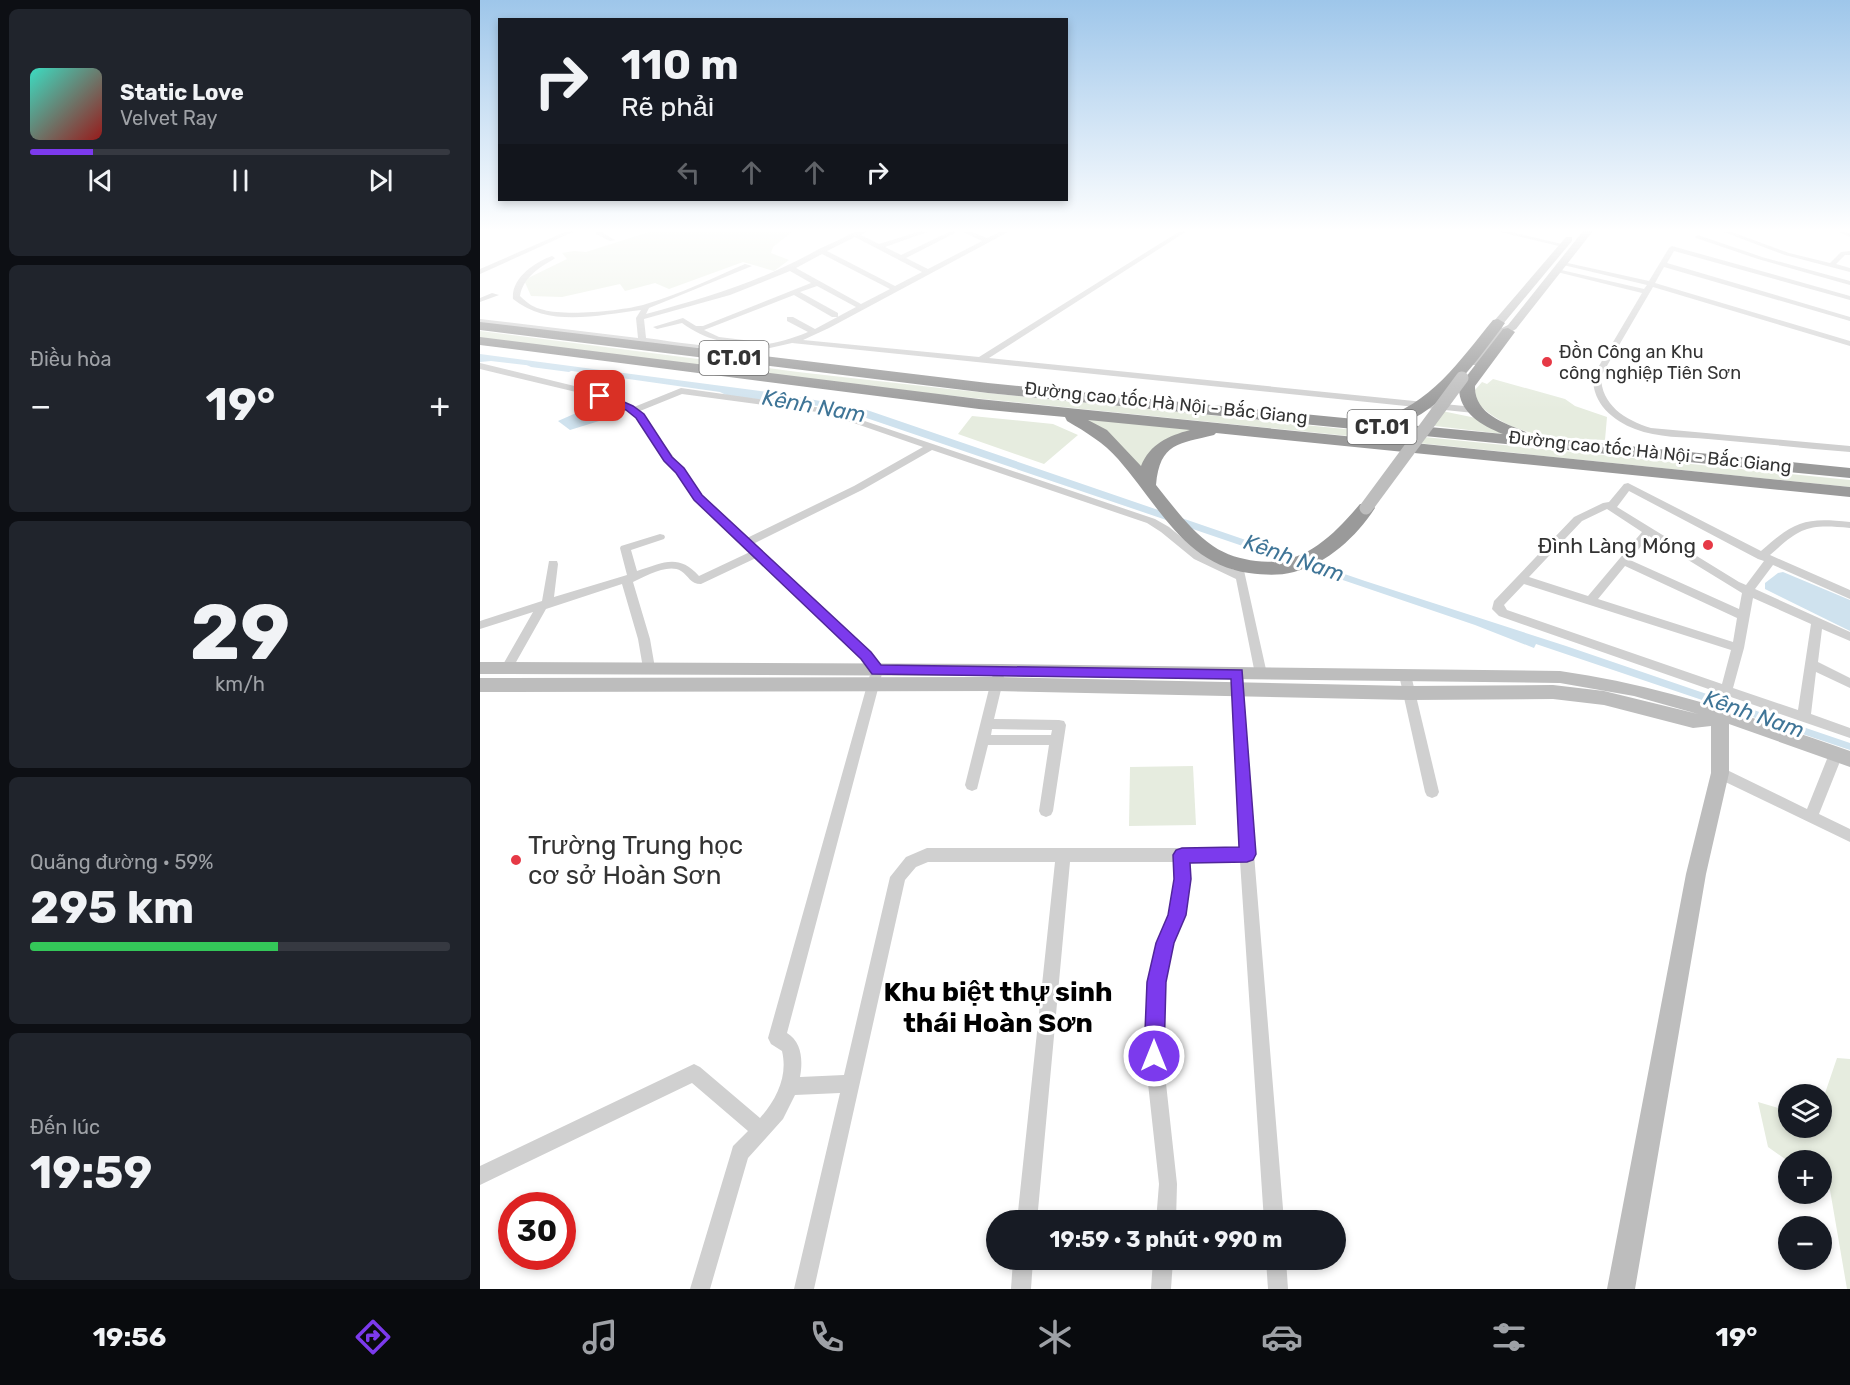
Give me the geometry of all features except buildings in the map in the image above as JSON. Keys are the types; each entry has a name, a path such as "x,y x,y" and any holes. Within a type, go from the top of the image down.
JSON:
{"highway":[{"name":"Đường cao tốc Hà Nội - Bắc Giang","path":"480,326 988,388 1850,473"},
{"path":"988,388 1052,391 1385,422 1407,416 1423,405 1502,329"},
{"path":"1502,329 1465,393 1468,403 1474,410 1508,430 1536,438 1719,456 1776,466"},
{"name":"Đường cao tốc Hà Nội - Bắc Giang","path":"480,341 979,404 1850,492"},
{"path":"829,386 915,400 1070,417 1084,422 1109,441 1148,484 1189,537 1205,552 1239,571 1289,567 1317,556 1340,539 1366,508"},
{"path":"1148,484 1151,461 1155,454 1176,440 1203,432 1358,446 1436,449"}],"main road":[{"path":"1366,508 1529,291"},
{"path":"1502,329 1537,291"},
{"path":"480,668 649,668 876,678"},
{"path":"1238,682 1261,674 1579,679 1629,689 1722,700 1843,756"},
{"path":"480,685 998,677 1238,682 1409,693 1553,692 1604,698 1692,721 1705,721 1722,700"},
{"path":"1621,1289 1697,867 1720,773 1722,700"}],"street":[{"path":"517,291 516,297 522,304 533,309 569,314 646,307 685,291"},
{"path":"698,329 760,291"},
{"path":"833,291 861,307"},
{"path":"480,321 730,351 764,349 815,332 853,314 861,307 891,291"},
{"path":"981,360 1089,291"},
{"path":"1646,291 1597,376 1596,384 1603,401 1627,423 1650,431 1850,449"},
{"path":"1659,291 1846,343 1850,332"},
{"path":"1755,291 1850,319"},
{"path":"1826,291 1850,298"},
{"path":"640,318 753,296 794,292 835,315"},
{"path":"480,300 495,295"},
{"path":"642,340 640,318 646,307"},
{"path":"657,327 683,320 702,333 717,338 757,344"},
{"path":"790,320 815,332"},
{"path":"792,341 1474,410"},
{"path":"480,366 600,396 640,416 668,459 680,471 698,498 866,656 876,678 777,1038 784,1040 790,1046 794,1063 790,1086 777,1113 740,1153 700,1289"},
{"path":"633,411 681,391 826,411 1151,521 1165,527 1185,547 1212,566 1239,571 1261,674"},
{"path":"746,543 865,484 930,447"},
{"path":"1612,506 1629,486 1767,559 1850,595"},
{"path":"1850,637 1735,585 1612,506 1607,505 1578,519 1498,604 1498,609 1503,613 1722,700 1804,716 1850,733"},
{"path":"1722,700 1738,648 1748,591 1767,559 1802,524 1815,522 1850,525"},
{"path":"1590,601 1650,530"},
{"path":"649,668 625,548 660,537"},
{"path":"480,625 669,565 679,564 696,580 701,580 757,553"},
{"path":"1624,561 1744,616"},
{"path":"507,668 545,605 553,564"},
{"path":"1522,579 1738,648"},
{"path":"1804,716 1816,621"},
{"path":"1811,664 1850,683"},
{"path":"1405,675 1432,792"},
{"path":"972,785 998,677"},
{"path":"1238,682 1247,854 1273,1210"},
{"path":"986,724 1059,725 1046,811"},
{"path":"983,740 1056,740"},
{"path":"1811,817 1843,756"},
{"path":"1720,773 1850,836"},
{"path":"804,1289 898,877 911,862 927,855 1247,854"},
{"path":"1028,1210 1063,855"},
{"path":"1167,1210 1168,1184 1154,1056 1154,1019 1156,982 1165,943 1177,915 1183,879 1182,855"},
{"path":"480,1176 694,1072 760,1131"},
{"path":"790,1086 850,1084"},
{"path":"1021,1289 1022,1270"},
{"path":"1161,1289 1162,1270"},
{"path":"1277,1270 1278,1289"}],"shaded area":[{"path":"529,291 588,291 562,297 531,296"},
{"path":"480,331 949,389 1850,480 1850,487 856,386 480,338"},
{"path":"1493,379 1565,399 1575,406 1607,417 1605,440 1536,434 1505,423 1476,402 1475,390 1482,382 1487,384"},
{"path":"1442,411 1476,418 1511,435 1435,426 1433,424"},
{"path":"972,416 1053,424 1078,435 1044,464 958,434"},
{"path":"1083,418 1198,428 1140,470"},
{"path":"1193,766 1196,825 1129,826 1130,767"},
{"path":"1837,1058 1850,1059 1850,1289 1847,1289 1832,1202 1832,1150 1778,1150 1778,1154 1768,1147 1758,1102 1778,1108 1778,1138 1832,1138 1832,1084 1828,1084"}],"water":[{"name":"Kênh Nam","path":"480,354 782,394 864,409 1365,581 1566,646 1850,743 1850,750 1536,644 1534,648 1475,625 837,408 728,396 720,392 551,368 491,361 480,362"},
{"path":"610,405 625,413 570,430 558,421 592,406"},
{"path":"1783,572 1850,600 1850,631 1765,589 1765,583"}],"waterway":[{"name":"Kênh Nam","path":"531,365 569,370"}],"place":[{"name":"Đồn Công an Khu công nghiệp Tiên Sơn","path":"1547,362"},
{"name":"Đình Làng Móng","path":"1708,545"},
{"name":"Trường Trung học cơ sở Hoàn Sơn","path":"516,860"}],"district":[{"name":"Khu biệt thự sinh thái Hoàn Sơn","path":"998,1008"}],"route":[{"path":"600,396 629,408 640,416 668,459 680,471 698,498 866,656 877,670 1237,674 1247,854 1182,855 1183,879 1177,915 1165,943 1156,982 1154,1056"}]}
